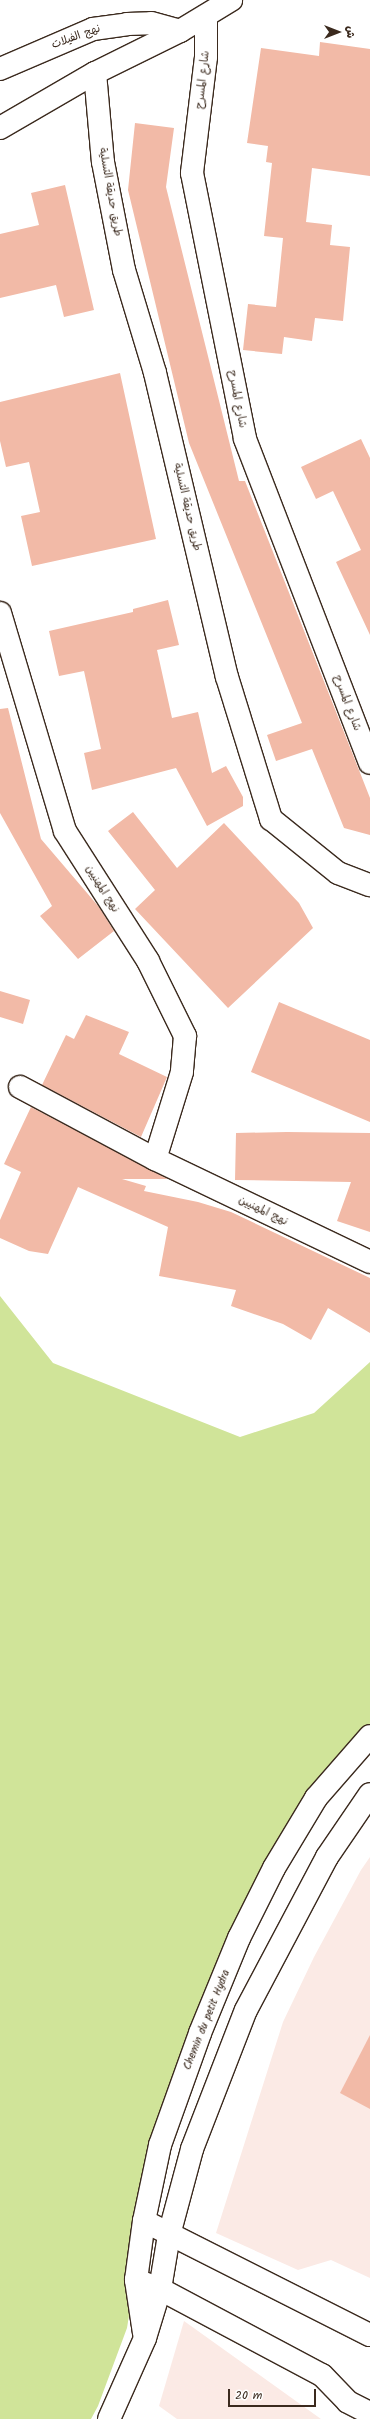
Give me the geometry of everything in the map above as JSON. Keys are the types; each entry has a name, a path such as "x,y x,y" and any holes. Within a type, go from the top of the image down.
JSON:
{"street":[{"path":"0,128 95,73 180,31 231,0"},
{"name":"شارع المسرح","path":"206,16 206,57 192,173 245,439 370,763"},
{"name":"نهج الفيلات","path":"0,69 93,29 127,24 151,23 180,31"},
{"name":"طريق حديقة التسلية","path":"95,73 103,162 124,270 155,373 227,677 271,818 338,873 370,885"},
{"name":"نهج المهنيين","path":"0,613 64,831 148,961 185,1036 182,1072 155,1159"},
{"name":"نهج المهنيين","path":"20,1088 155,1159 370,1262"},
{"name":"Chemin du petit Hydra","path":"145,2338 136,2280 144,2221 160,2145 200,2033 240,1938 274,1868 316,1798 370,1736"},
{"path":"109,2419 145,2338 160,2289 169,2235 192,2149 246,2010 327,1857 370,1794"},
{"path":"144,2221 169,2235 370,2335"},
{"path":"136,2280 160,2289 322,2375 348,2402 370,2413"}],"shaded area":[{"path":"370,1857 370,2278 331,2260 298,2270 216,2233 283,2022 314,1957 361,1870"},
{"path":"184,2321 321,2419 177,2419 159,2406"}],"green space":[{"path":"0,1296 53,1363 240,1437 314,1413 370,1362 370,1731 316,1798 224,1972 143,2228 127,2328 98,2406 91,2419 0,2419"}],"building":[{"path":"320,42 370,49 370,176 312,168 306,222 332,225 330,245 350,247 343,321 315,318 312,341 284,337 282,354 243,350 248,304 276,307 283,238 264,236 272,163 266,162 268,146 247,143 261,48 319,56"},
{"path":"135,123 174,128 166,187 239,481 245,481 370,798 370,835 344,828 312,749 276,761 267,735 302,723 189,443 128,190"},
{"path":"65,185 94,310 64,317 56,285 0,298 0,234 39,225 31,193"},
{"path":"120,373 156,539 32,566 21,516 40,512 29,462 6,467 0,441 0,402"},
{"path":"361,439 370,458 370,635 336,562 361,550 333,491 316,499 301,467"},
{"path":"168,600 179,645 157,650 172,718 198,712 212,773 226,766 243,797 243,806 207,826 176,768 92,790 84,753 101,749 84,671 59,676 49,631 133,612 133,609"},
{"path":"8,708 41,839 99,907 114,931 78,959 40,916 52,906 0,813 0,709"},
{"path":"133,812 177,868 224,823 299,903 313,928 228,1008 135,909 155,890 108,831"},
{"path":"0,991 30,1000 23,1024 0,1017"},
{"path":"279,1002 370,1040 370,1122 251,1072"},
{"path":"86,1015 129,1032 119,1054 167,1077 141,1137 42,1085 66,1035 74,1039"},
{"path":"31,1107 168,1179 122,1179 146,1186 144,1191 198,1202 231,1212 370,1278 370,1333 328,1308 311,1340 283,1324 231,1306 236,1290 159,1276 168,1227 78,1187 48,1254 29,1251 0,1238 0,1220 21,1172 4,1164"},
{"path":"236,1133 370,1133 370,1232 337,1221 351,1182 235,1180"},
{"path":"370,2035 370,2109 340,2093"}]}
